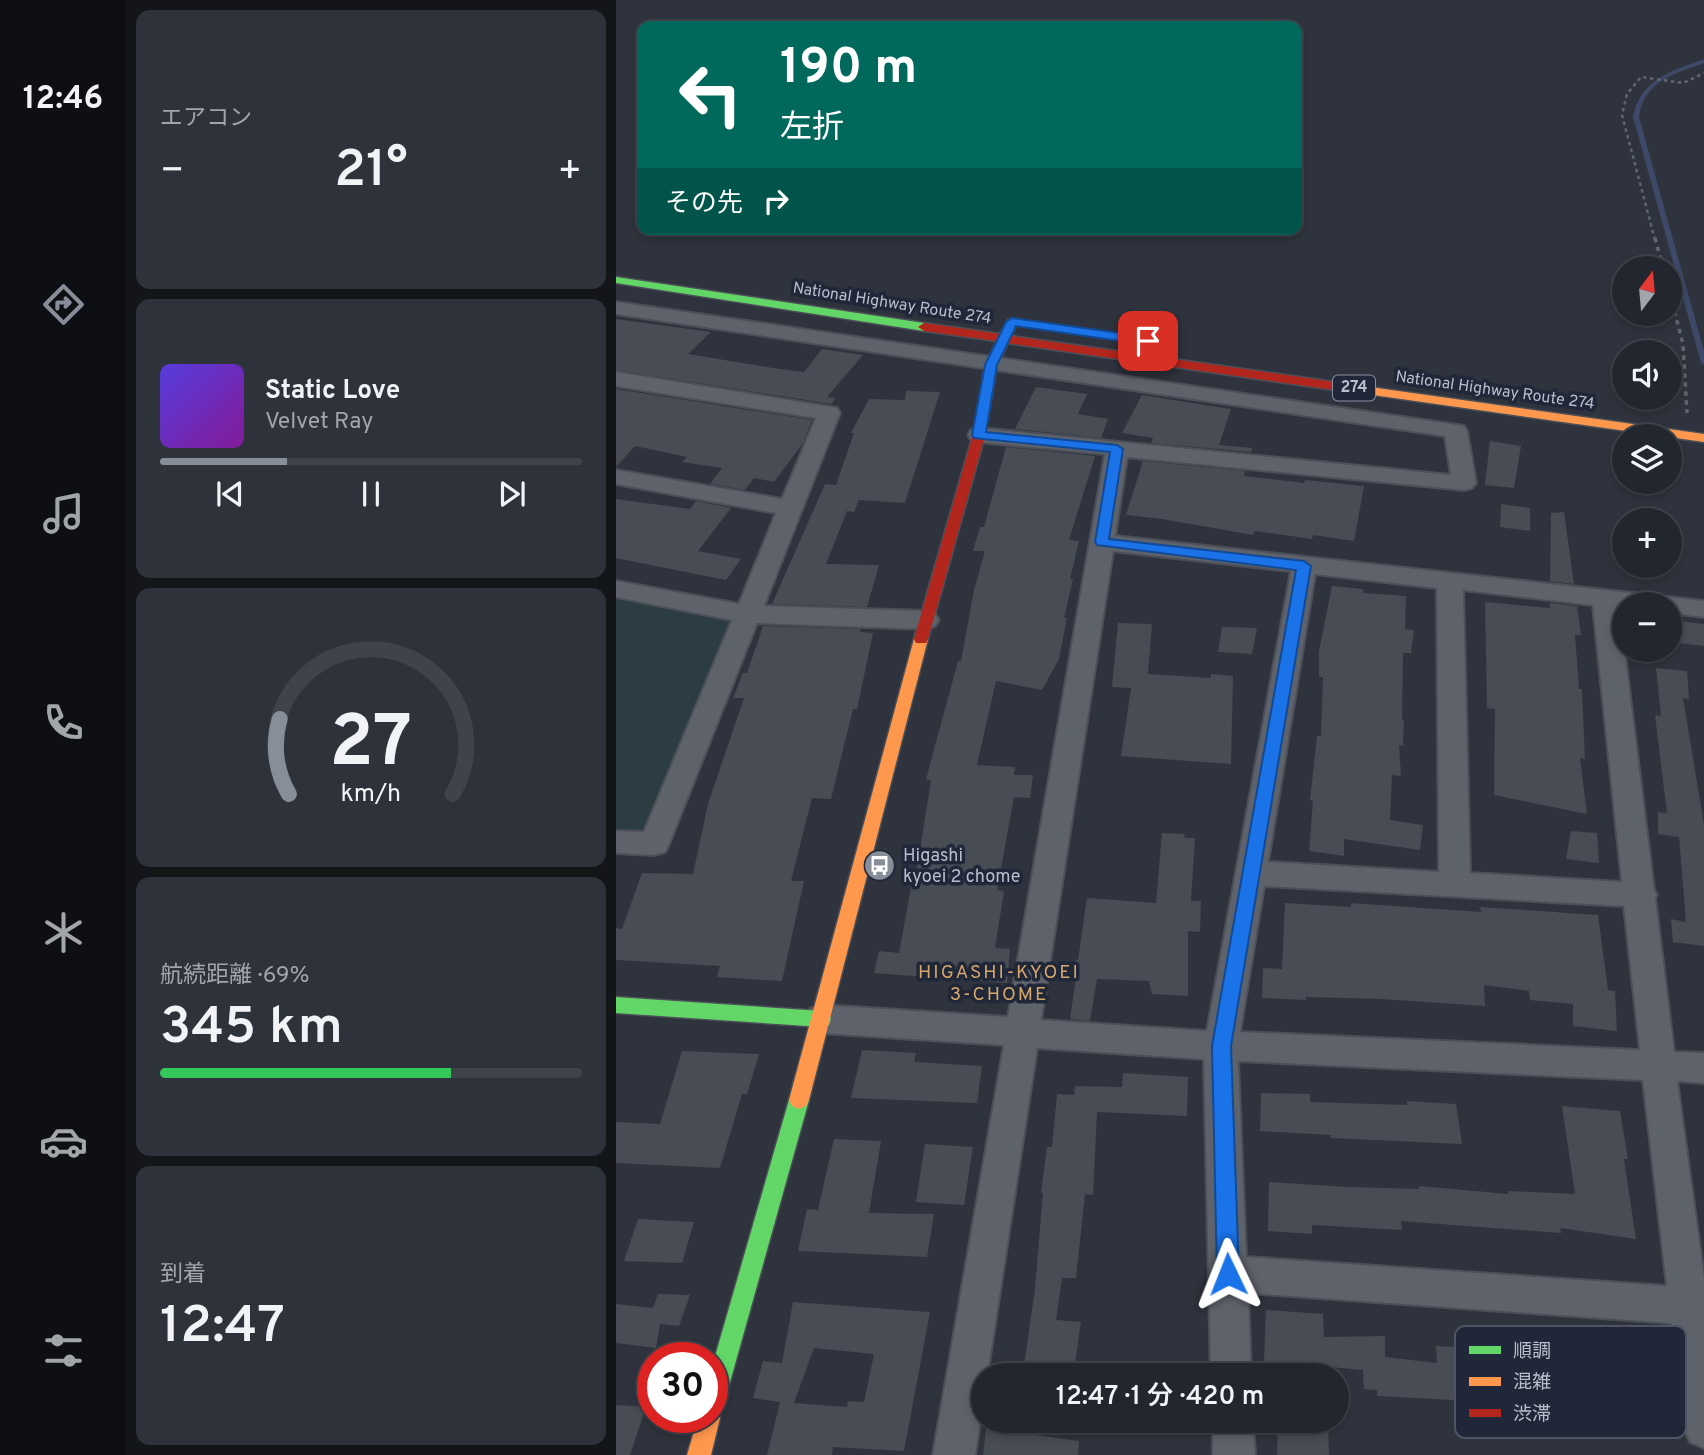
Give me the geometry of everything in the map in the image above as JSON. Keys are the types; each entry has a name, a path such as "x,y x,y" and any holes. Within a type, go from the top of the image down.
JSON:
{"main road":[{"name":"National Highway Route 274","path":"616,264 820,295"},
{"name":"National Highway Route 274","path":"616,280 1004,339 1704,438"},
{"path":"728,1351 822,1019 926,620 979,435 991,365 1012,322"},
{"path":"616,1005 822,1019"},
{"path":"699,1455 705,1433"}],"street":[{"path":"616,308 991,365 1457,431 1464,483 979,435"},
{"path":"616,379 829,413 654,844 616,842"},
{"path":"954,1455 1117,449"},
{"path":"616,477 790,508"},
{"path":"1102,542 1612,599"},
{"path":"1231,1363 1221,1046 1304,566"},
{"path":"1450,582 1455,884"},
{"path":"616,589 747,614 926,620"},
{"path":"1605,598 1641,895 1658,1064 1704,1428"},
{"path":"1682,606 1704,609"},
{"path":"1251,873 1641,895"},
{"path":"822,1019 1221,1046 1704,1068"},
{"path":"1228,1274 1689,1306"},
{"path":"1233,1433 1234,1455"}],"path":[{"path":"1659,256 1622,114 1623,99 1630,86 1640,77 1683,83 1704,73"},
{"path":"1678,326 1683,344 1687,416"}],"shaded area":[{"path":"616,589 747,614 654,844 616,842"}],"building":[{"path":"616,319 711,332 688,354 773,368 804,372 822,349 863,355 827,397 836,398 831,404 616,370"},
{"path":"1036,387 1087,394 1078,414 1108,419 1101,438 1015,429"},
{"path":"616,389 812,420 803,443 774,482 754,478 745,490 710,484 722,468 682,462 687,457 635,446 616,467"},
{"path":"906,391 940,392 905,503 859,500 854,512 847,511 826,564 879,565 867,607 772,604 825,484 836,485 854,433 851,433 869,399 905,400"},
{"path":"1142,395 1231,409 1219,445 1252,448 1251,452 1151,443 1153,438 1122,433"},
{"path":"1490,441 1521,446 1514,488 1485,485"},
{"path":"1006,447 1095,456 1069,540 1079,541 1070,579 1073,579 1064,618 1067,618 1059,659 1042,690 996,681 977,765 1015,767 1014,775 1033,775 1030,798 1014,797 997,890 1004,891 995,948 1010,949 1007,983 874,973 879,951 899,953 913,876 916,876 931,780 926,779 958,661 961,661 974,590 985,551 973,551 980,527 984,527"},
{"path":"1143,461 1245,471 1244,476 1304,483 1305,480 1364,486 1354,541 1313,535 1312,539 1255,531 1253,535 1126,515"},
{"path":"616,499 690,509 696,501 731,508 698,551 741,559 726,580 616,558"},
{"path":"1501,504 1530,508 1530,531 1500,527"},
{"path":"1564,512 1574,584 1550,581 1551,513"},
{"path":"1332,586 1363,589 1363,593 1406,596 1405,629 1414,630 1411,653 1403,653 1403,746 1399,745 1401,776 1392,775 1390,820 1423,825 1420,850 1344,839 1344,856 1309,851 1313,801 1310,800 1317,736 1321,736 1323,677 1319,677 1319,651"},
{"path":"1485,602 1550,608 1550,603 1577,606 1581,635 1575,635 1579,689 1582,689 1585,759 1580,758 1587,814 1494,795 1495,709 1487,708"},
{"path":"1682,621 1704,624 1704,646 1682,643"},
{"path":"1118,623 1152,624 1148,674 1211,678 1211,674 1233,676 1231,764 1121,756 1131,688 1112,687"},
{"path":"763,626 861,629 860,632 873,633 857,709 853,709 831,799 812,798 791,881 804,881 782,981 717,977 720,966 616,960 616,928 622,929 642,873 693,874 708,804 744,698 733,698 743,673 747,673"},
{"path":"1222,627 1257,628 1252,654 1218,652"},
{"path":"1656,668 1687,671 1689,699 1683,698 1704,825 1704,946 1673,942 1671,919 1686,922 1679,837 1658,834 1658,812 1667,813 1655,715 1661,716"},
{"path":"1571,831 1597,833 1599,863 1566,859"},
{"path":"1162,833 1184,834 1185,838 1195,838 1191,901 1201,901 1200,932 1188,931 1188,996 1152,994 1149,981 1097,979 1090,1021 1070,1019 1075,960 1078,960 1087,898 1156,903"},
{"path":"1285,903 1351,907 1351,903 1481,912 1480,907 1598,915 1608,990 1615,991 1617,1031 1573,1026 1573,1004 1530,1000 1529,991 1484,985 1485,1006 1382,999 1262,998 1263,968 1282,969"},
{"path":"862,1050 916,1053 914,1062 982,1066 977,1103 851,1098"},
{"path":"682,1051 759,1054 747,1094 742,1094 720,1168 616,1163 616,1122 660,1124"},
{"path":"1123,1073 1188,1077 1187,1116 1097,1112 1093,1195 1085,1194 1076,1278 1062,1278 1056,1320 1081,1322 1075,1363 1024,1363 1035,1289 1041,1193 1047,1147 1052,1147 1057,1094 1074,1095 1075,1086 1122,1087"},
{"path":"1261,1093 1310,1094 1310,1102 1407,1105 1407,1101 1456,1104 1462,1144 1331,1138 1331,1135 1260,1131"},
{"path":"1562,1106 1620,1111 1636,1239 1560,1228 1561,1233 1401,1221 1402,1230 1312,1225 1312,1234 1268,1231 1269,1182 1419,1189 1419,1186 1508,1194 1508,1191 1575,1194"},
{"path":"834,1139 881,1141 869,1213 934,1214 927,1257 798,1251 807,1209 818,1210"},
{"path":"925,1144 973,1147 964,1205 916,1202"},
{"path":"638,1219 694,1222 682,1263 624,1261"},
{"path":"658,1294 690,1295 679,1326 660,1324 657,1342 637,1342 637,1346 616,1343 616,1304 653,1308"},
{"path":"793,1302 930,1312 904,1451 833,1447 832,1455 767,1455 780,1402 753,1398 763,1361 782,1363","holes":["814,1348 874,1354 864,1402 848,1401 847,1407 794,1403"]},
{"path":"1266,1310 1323,1314 1324,1337 1385,1336 1385,1357 1437,1363 1436,1346 1455,1347 1455,1400 1377,1396 1377,1390 1364,1389 1363,1370 1349,1369 1349,1363 1264,1361"},
{"path":"616,1405 637,1406 637,1433 630,1455 616,1455"},
{"path":"985,1433 1022,1433 1079,1441 1078,1455 983,1455"},
{"path":"1278,1433 1328,1433 1329,1455 1277,1455"}],"waterway":[{"path":"1704,61 1670,75 1650,87 1638,105 1636,117 1704,363"}],"traffic: fast":[{"path":"616,280 924,327"},
{"path":"616,1005 822,1019"},
{"path":"728,1351 799,1100"}],"traffic: slow":[{"path":"1363,390 1704,438"},
{"path":"799,1100 921,639"},
{"path":"699,1455 705,1433"}],"traffic: jam":[{"path":"921,639 979,435 991,365 1012,322"},
{"path":"924,327 1363,390"}],"place":[{"name":"Higashi kyoei 2 chome","path":"880,866"}],"district":[{"name":"HIGASHI-KYOEI 3-CHOME","path":"999,984"}],"route":[{"path":"1148,341 1012,322 991,365 979,435 1117,449 1102,542 1304,566 1221,1046 1228,1274"}]}
